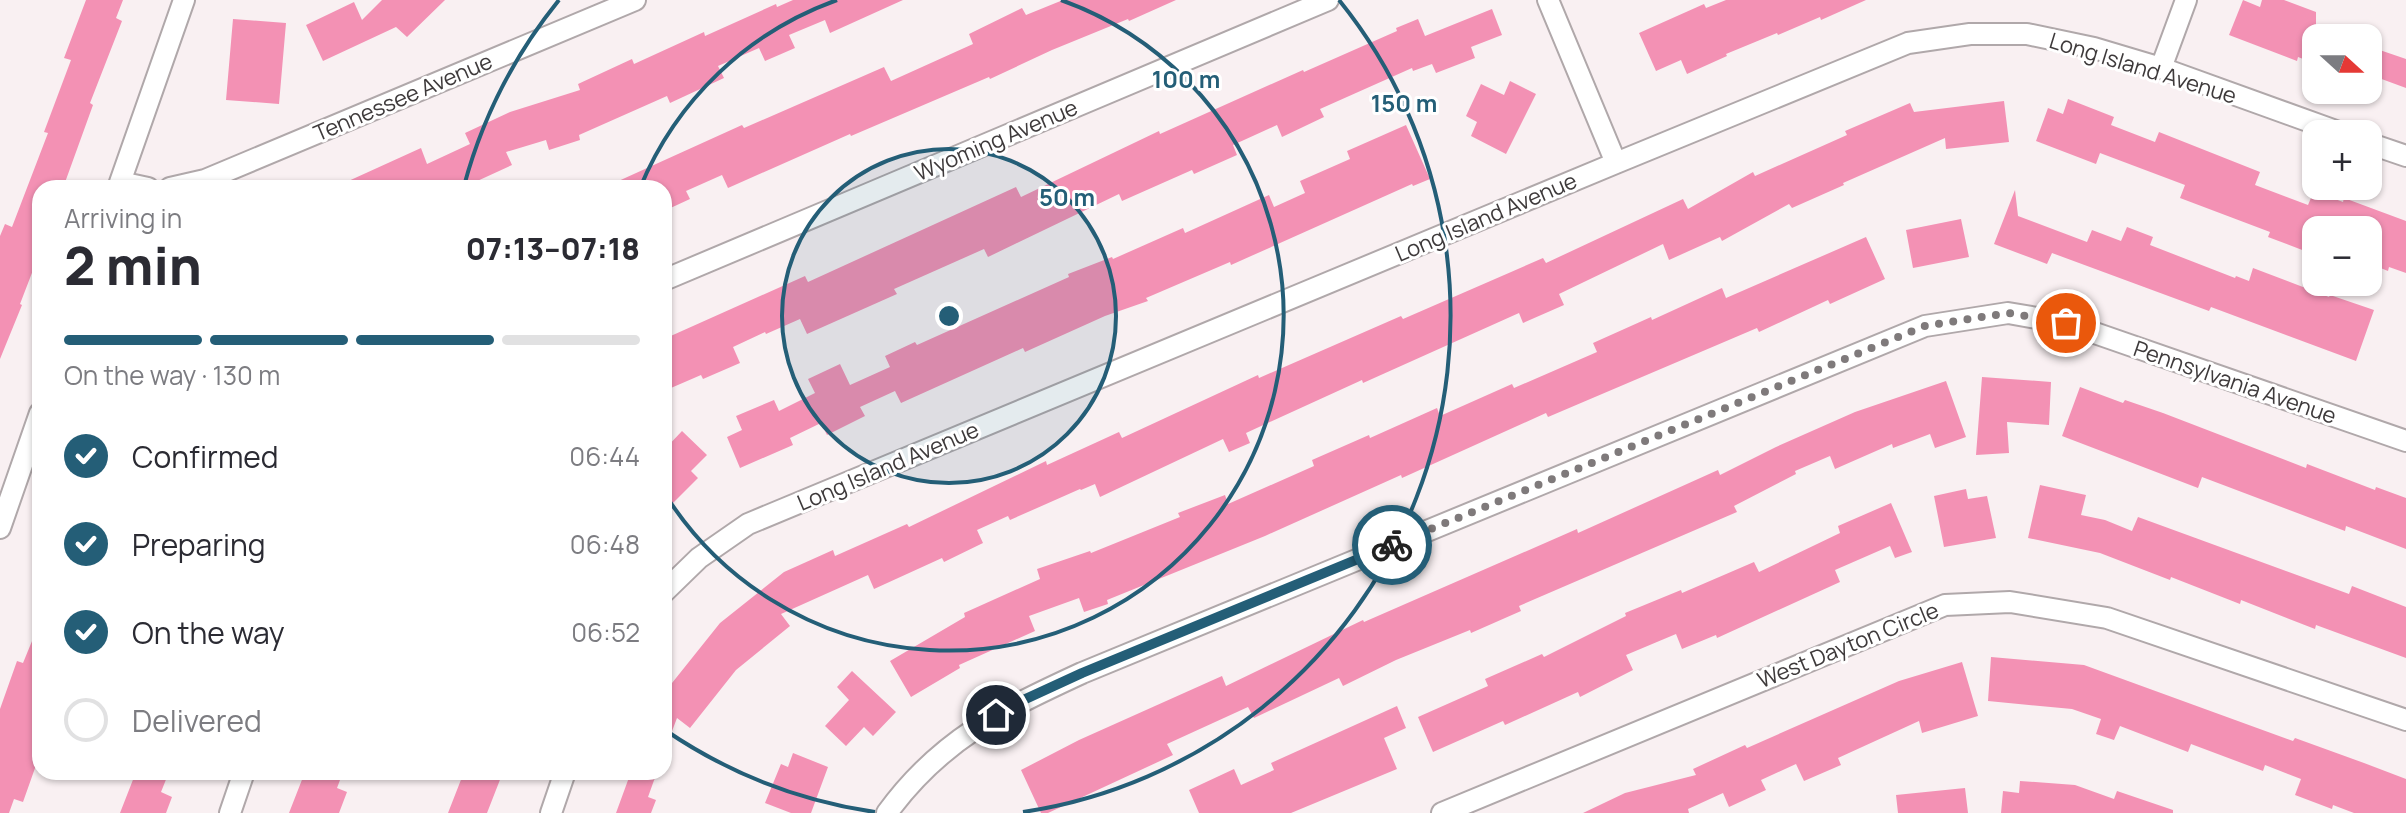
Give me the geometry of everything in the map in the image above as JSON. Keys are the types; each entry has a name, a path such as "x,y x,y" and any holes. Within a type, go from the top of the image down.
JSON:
{"street":[{"path":"121,180 184,0"},
{"name":"Tennessee Avenue","path":"205,180 635,0"},
{"name":"Wyoming Avenue","path":"672,277 1328,0"},
{"path":"1548,0 1616,163"},
{"path":"2161,68 2186,0"},
{"name":"Long Island Avenue","path":"672,584 699,558 748,524 1908,43 1970,34 2027,34 2094,48 2161,68 2305,120"},
{"path":"2382,148 2406,156"},
{"name":"Pennsylvania Avenue","path":"887,813 926,766 972,729 1019,702 1097,667 1925,326 2008,313 2066,323 2406,441"},
{"path":"0,528 32,436"},
{"name":"West Dayton Circle","path":"1442,813 1945,605 2010,602 2107,618 2406,720"},
{"path":"230,813 241,780"},
{"path":"551,813 562,780"}],"building":[{"path":"86,0 123,0 116,18 122,21 90,103 93,105 66,180 32,180 32,273 0,359 0,236 5,224 12,227 48,133 44,132 71,60 64,58"},
{"path":"382,0 445,0 407,37 396,27 323,61 306,25 354,2 362,20"},
{"path":"793,0 903,0 830,33 825,20 789,35 795,48 765,61 759,48 718,66 724,78 670,103 667,96 579,135 580,140 549,150 546,140 506,152 512,165 479,180 351,180 421,148 427,164 470,144 465,133 510,112 580,90 578,84 632,59 634,64 704,32 705,36 776,4 777,7"},
{"path":"1063,0 1176,0 850,134 728,188 722,175 686,191 690,199 672,207 672,180 621,180 742,125 744,128 884,67 891,81 973,44 969,34 1022,8 1026,15"},
{"path":"1726,0 1866,0 1821,20 1820,17 1726,54 1687,74 1681,60 1656,71 1639,33 1704,4 1706,8"},
{"path":"2243,0 2260,7 2262,0 2284,0 2316,12 2316,24 2302,24 2302,59 2298,57 2297,61 2229,35"},
{"path":"1492,9 1502,35 1471,47 1475,58 1436,73 1432,64 1413,71 1412,68 1320,109 1324,117 1282,137 1277,125 1233,145 1237,155 1194,174 1192,170 1122,201 1119,194 988,257 984,249 894,289 897,294 807,334 800,319 765,332 733,347 740,363 703,379 701,375 672,388 672,335 805,276 808,282 1016,187 1021,197 1159,131 1160,134 1304,72 1418,19 1425,36"},
{"path":"233,19 286,23 279,104 226,100"},
{"path":"2382,51 2406,59 2406,88 2382,79"},
{"path":"1510,81 1536,94 1506,154 1471,136 1477,122 1466,116 1481,84 1504,95"},
{"path":"2068,99 2114,117 2111,125 2155,142 2159,132 2260,172 2255,185 2308,205 2310,200 2349,200 2406,221 2406,273 2389,267 2388,271 2382,269 2382,216 2302,216 2302,250 2268,237 2270,232 2180,198 2185,185 2100,153 2096,164 2036,141 2048,108 2063,114"},
{"path":"2004,101 2009,142 1946,149 1945,138 1792,208 1789,204 1722,241 1720,237 1669,260 1663,244 1559,294 1564,305 1523,323 1519,313 1363,383 1362,380 1246,433 1250,443 1229,452 1223,439 1100,497 1095,484 1010,520 1008,516 977,530 983,543 874,589 868,575 781,614 790,626 736,670 690,728 677,718 672,731 672,683 720,623 784,572 833,550 835,556 907,524 909,527 1046,461 1047,465 1119,432 1122,438 1258,375 1259,378 1401,316 1403,319 1543,258 1546,263 1683,199 1688,209 1753,172 1755,176 1910,103 1914,112"},
{"path":"1406,125 1430,179 1412,184 1231,265 1230,262 1146,298 1148,301 1105,316 1025,352 1023,348 901,403 895,391 860,407 865,416 827,435 821,423 790,438 793,445 740,468 727,437 742,430 736,416 774,400 779,411 815,393 808,379 840,364 850,385 890,367 885,356 915,342 917,345 1069,277 1068,274 1113,259 1183,228 1185,233 1269,195 1274,207 1305,193 1300,181 1350,159 1347,151"},
{"path":"2015,190 2018,216 2087,242 2092,230 2121,241 2127,227 2153,237 2150,245 2235,278 2249,281 2253,268 2302,287 2302,296 2333,296 2374,310 2356,361 2052,253 2047,264 1994,244"},
{"path":"1961,219 1969,257 1913,268 1906,230"},
{"path":"1866,237 1885,279 1830,304 1828,300 1759,332 1757,328 1548,417 1546,413 1402,478 1401,475 1265,536 1107,600 1108,604 1084,612 1079,598 1029,616 1035,631 959,665 960,668 911,697 890,661 965,617 964,613 1040,579 1037,569 1091,553 1225,495 1228,504 1314,466 1312,460 1369,435 1370,438 1437,408 1440,416 1512,384 1514,388 1597,352 1593,343 1651,317 1652,320 1722,288 1726,298"},
{"path":"1982,377 2051,382 2049,425 2007,422 2009,453 1976,455"},
{"path":"1946,381 1966,437 1935,448 1930,434 1893,448 1892,444 1835,469 1830,456 1795,471 1796,474 1734,506 1737,512 1519,606 1521,611 1471,633 1470,630 1396,660 1343,686 1339,678 1254,718 1248,707 1167,744 1173,755 1048,813 1041,813 1021,770 1079,740 1222,676 1226,686 1363,620 1577,529 1578,533 1718,470 1720,475 1855,412"},
{"path":"2080,387 2123,403 2125,400 2163,413 2306,468 2307,464 2375,490 2376,487 2406,498 2406,549 2346,526 2345,531 2202,477 2198,488 2062,436"},
{"path":"682,431 707,455 691,471 698,478 672,504 672,442"},
{"path":"2040,485 2086,495 2081,515 2105,520 2132,531 2138,517 2349,594 2352,586 2406,607 2406,658 2316,625 2315,629 2241,600 2240,604 2171,577 2170,580 2100,553 2028,538"},
{"path":"1966,489 1968,499 1987,496 1996,538 1944,547 1934,496"},
{"path":"1891,503 1912,552 1895,558 1890,546 1835,570 1840,582 1717,638 1716,635 1682,649 1676,634 1626,655 1633,670 1580,697 1578,692 1505,725 1503,721 1433,752 1418,717 1488,686 1485,679 1542,654 1544,657 1626,616 1625,613 1681,590 1682,593 1754,562 1759,572 1840,533 1838,526"},
{"path":"32,641 32,777 23,802 14,799 9,813 0,813 0,709 17,661 23,663"},
{"path":"1991,657 2084,665 2293,741 2295,738 2364,763 2406,779 2406,813 2354,813 2333,805 2332,809 2295,795 2301,779 2265,765 2263,771 2191,744 2188,752 2120,726 2114,740 2096,734 2101,719 2072,709 1988,701"},
{"path":"1962,662 1978,716 1922,733 1919,721 1838,758 1841,765 1804,781 1796,764 1761,780 1766,790 1729,807 1723,793 1688,809 1689,813 1583,813 1625,793 1696,775 1693,769 1745,745 1747,748 1899,681"},
{"path":"852,671 896,712 873,736 864,727 846,746 825,726 849,700 837,687"},
{"path":"1397,706 1406,728 1384,738 1397,769 1291,813 1199,813 1189,790 1234,769 1241,785 1274,770 1271,763"},
{"path":"793,753 828,767 811,813 791,813 765,803 781,764 788,767"},
{"path":"133,780 166,780 161,792 172,797 166,813 120,813"},
{"path":"302,780 340,780 337,788 347,792 339,813 289,813"},
{"path":"461,780 500,780 487,813 448,813"},
{"path":"628,780 654,780 648,797 656,800 651,813 616,813"},
{"path":"2020,781 2075,785 2114,799 2117,791 2173,810 2173,813 2001,813 2003,791 2019,793"},
{"path":"1965,788 1968,813 1898,813 1896,795"}],"way so far":[{"path":"1392,545 1925,326 2008,313 2066,323"}],"route":[{"path":"996,715 1082,673 1392,545"}]}
